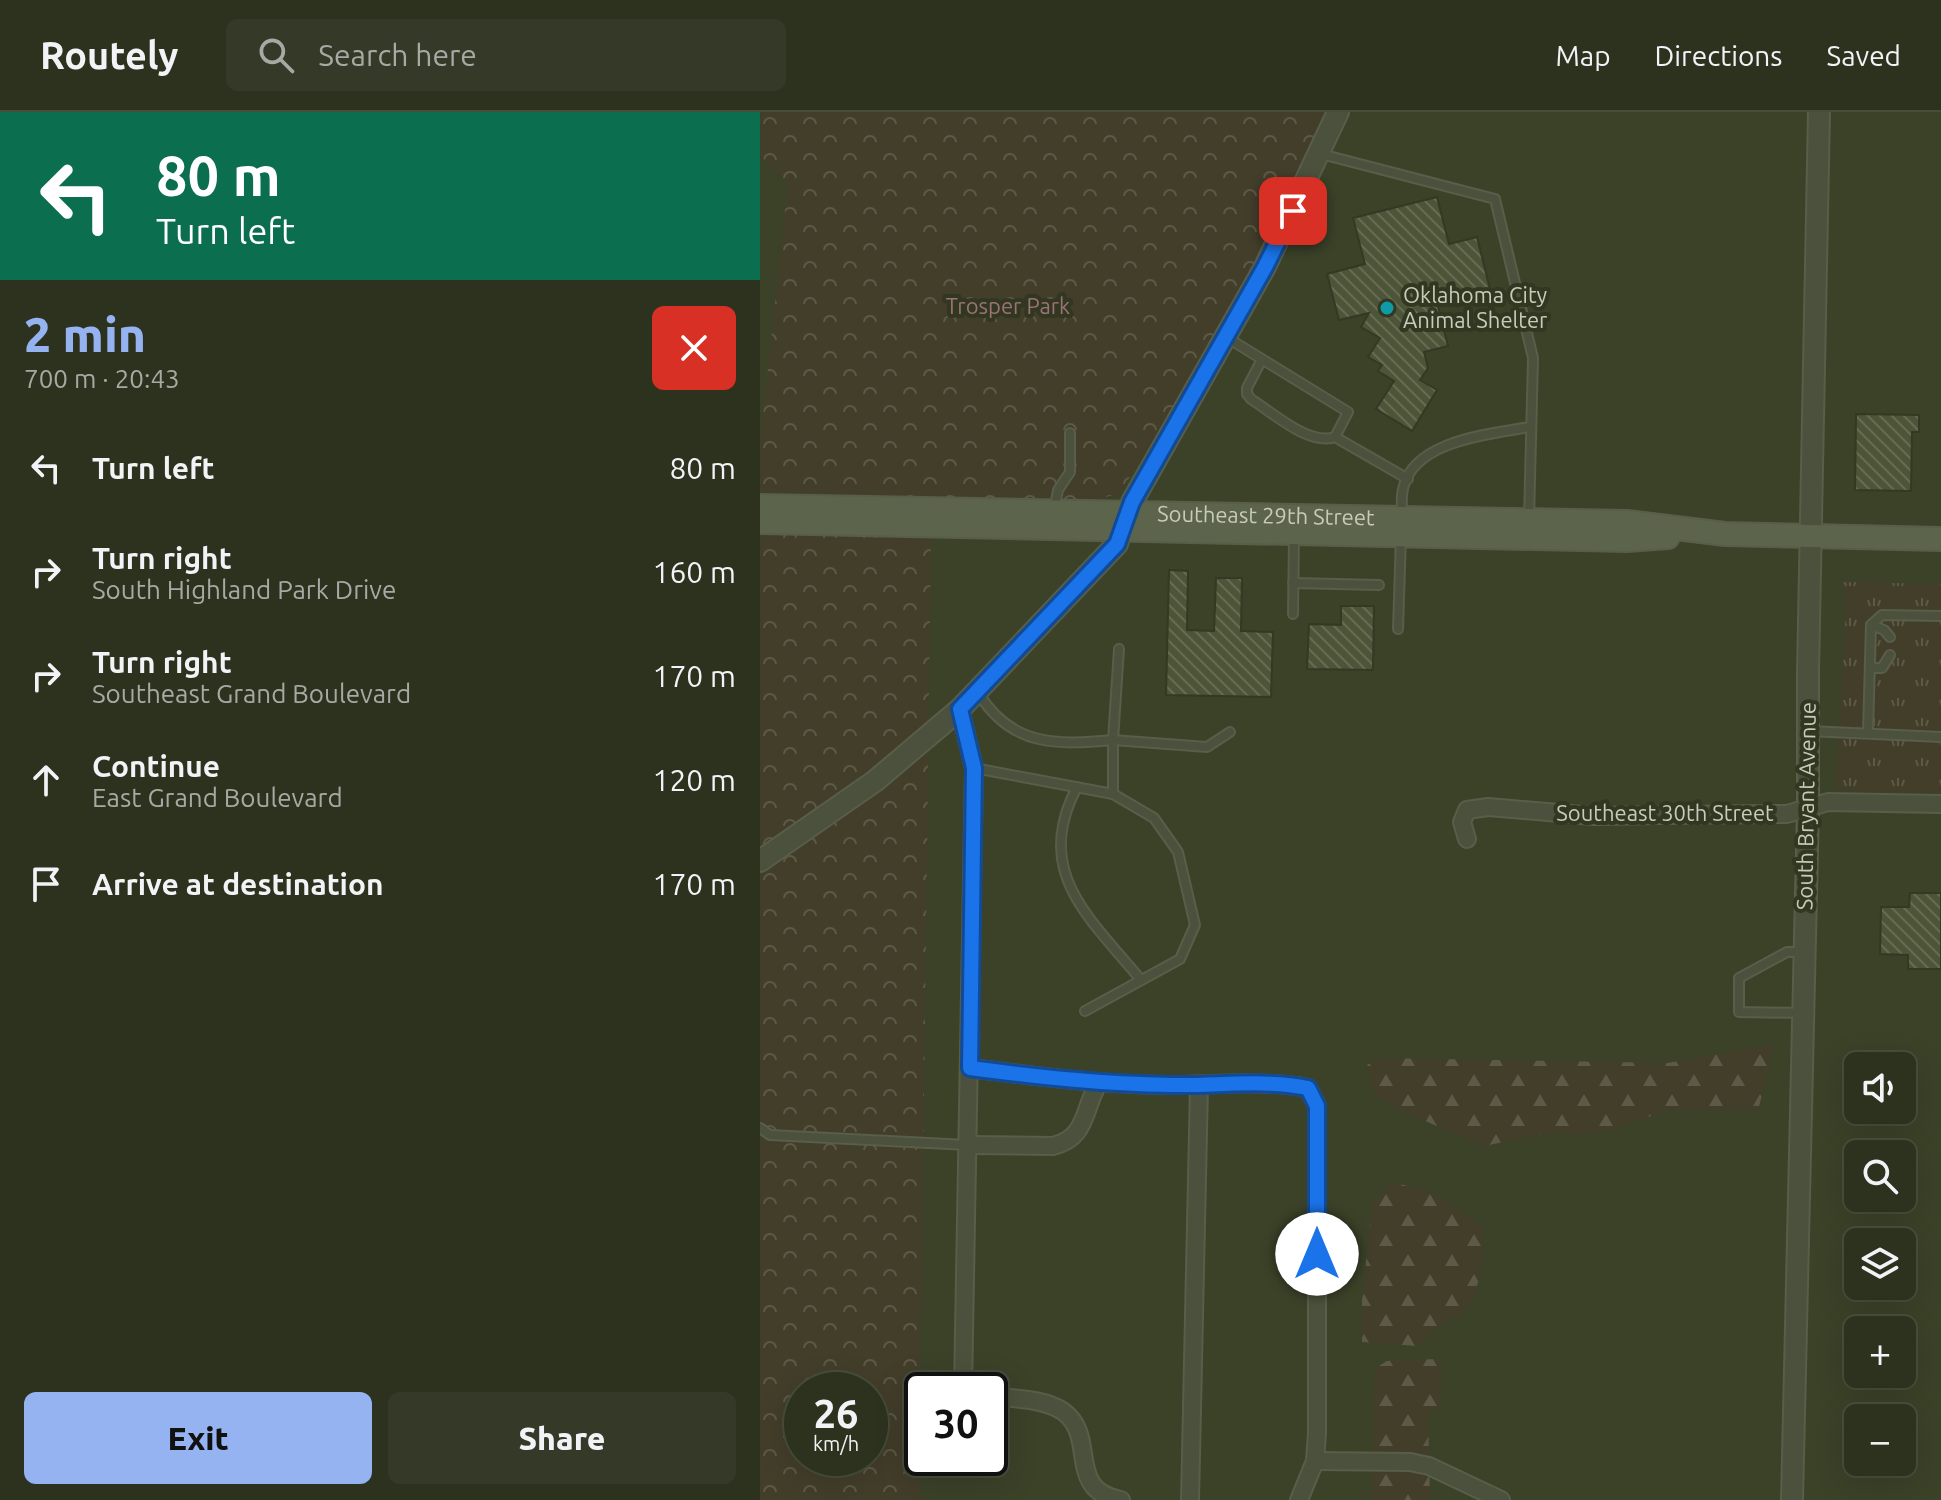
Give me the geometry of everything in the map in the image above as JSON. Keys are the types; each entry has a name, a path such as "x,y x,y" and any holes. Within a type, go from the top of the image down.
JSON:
{"main road":[{"name":"Southeast 29th Street","path":"760,506 1054,512 1125,522 1294,533 1529,521 1627,522 1725,534"},
{"name":"Southeast 29th Street","path":"760,522 1125,522 1402,527 1627,540 1725,534 1941,539"}],"street":[{"path":"760,861 875,781 960,709 1117,544 1147,475 1272,253 1338,112"},
{"name":"South Bryant Avenue","path":"1792,1500 1808,807 1819,112"},
{"path":"960,709 974,768 963,1372"},
{"name":"Southeast 30th Street","path":"1467,839 1462,822 1467,810 1488,807 1594,816 1787,814 1828,802 1941,804"},
{"path":"970,1068 1098,1084 1199,1086 1254,1082 1308,1088 1317,1106 1315,1461 1299,1500"},
{"path":"968,1145 1053,1146 1066,1143 1081,1129 1090,1098 1098,1084"},
{"path":"1190,1500 1199,1086"},
{"path":"1008,1398 1037,1402 1061,1410 1076,1424 1086,1476 1096,1489 1121,1500"},
{"path":"1315,1461 1410,1462 1429,1466 1501,1500"}],"lane":[{"path":"1319,153 1495,199 1533,358 1529,521"},
{"path":"1225,337 1262,359 1348,412 1335,437 1327,440 1310,437 1251,399 1247,388 1262,359"},
{"path":"1398,629 1403,487 1415,466 1436,450 1463,440 1530,427"},
{"path":"1054,512 1058,490 1070,472 1070,433"},
{"path":"1335,437 1408,479"},
{"path":"1293,614 1294,533"},
{"path":"1293,583 1379,585"},
{"path":"1868,733 1871,625 1882,615 1941,616"},
{"path":"1871,625 1884,630 1890,637"},
{"path":"1113,794 1119,649"},
{"path":"1870,668 1882,668 1890,655"},
{"path":"977,692 995,713 1017,731 1043,742 1113,740 1207,747 1230,732"},
{"path":"1808,731 1941,737"},
{"path":"974,768 1113,794 1154,818 1178,852 1195,925 1180,959 1085,1011"},
{"path":"1077,787 1065,811 1060,852 1065,878 1085,912 1141,980"},
{"path":"1803,1013 1739,1012 1739,978 1787,952 1804,952"},
{"path":"760,1128 770,1135 968,1145"}],"green space":[{"name":"Trosper Park","path":"760,112 1324,112 1285,212 1254,272 1171,413 1119,494 1081,502 760,492 760,442 788,184 760,155"},
{"path":"760,532 931,536 921,1372 904,1372 904,1476 919,1476 919,1500 760,1500"},
{"path":"1842,582 1941,584 1941,793 1846,791 1836,788 1846,607"},
{"path":"1774,1045 1758,1111 1669,1110 1598,1134 1544,1134 1484,1146 1404,1112 1374,1094 1367,1065 1381,1058 1667,1063"},
{"path":"1393,1182 1433,1193 1484,1227 1480,1275 1473,1300 1459,1316 1441,1324 1417,1346 1362,1342 1362,1300 1372,1205"},
{"path":"1436,1359 1442,1369 1440,1404 1428,1415 1430,1500 1372,1500 1374,1369 1387,1361"}],"building":[{"name":"Oklahoma City Animal Shelter","path":"1437,197 1449,244 1477,237 1490,289 1437,302 1448,346 1424,352 1428,368 1420,380 1437,390 1412,431 1376,409 1394,381 1378,371 1382,365 1368,357 1380,338 1361,327 1369,313 1339,320 1327,274 1365,264 1353,218"},
{"path":"1856,414 1919,415 1919,432 1912,432 1911,491 1855,490"},
{"path":"1169,570 1188,571 1187,630 1214,631 1216,578 1242,578 1241,631 1273,632 1271,697 1166,695"},
{"path":"1341,606 1374,606 1373,670 1307,669 1309,624 1341,625"},
{"path":"1910,893 1941,893 1941,969 1908,969 1908,955 1880,954 1881,907 1909,907"}],"place":[{"name":"Oklahoma City Animal Shelter","path":"1387,308"}],"route":[{"path":"1293,211 1265,267 1132,502 1117,544 960,709 974,768 970,1068 1098,1084 1199,1086 1254,1082 1308,1088 1317,1106 1317,1254"}]}
